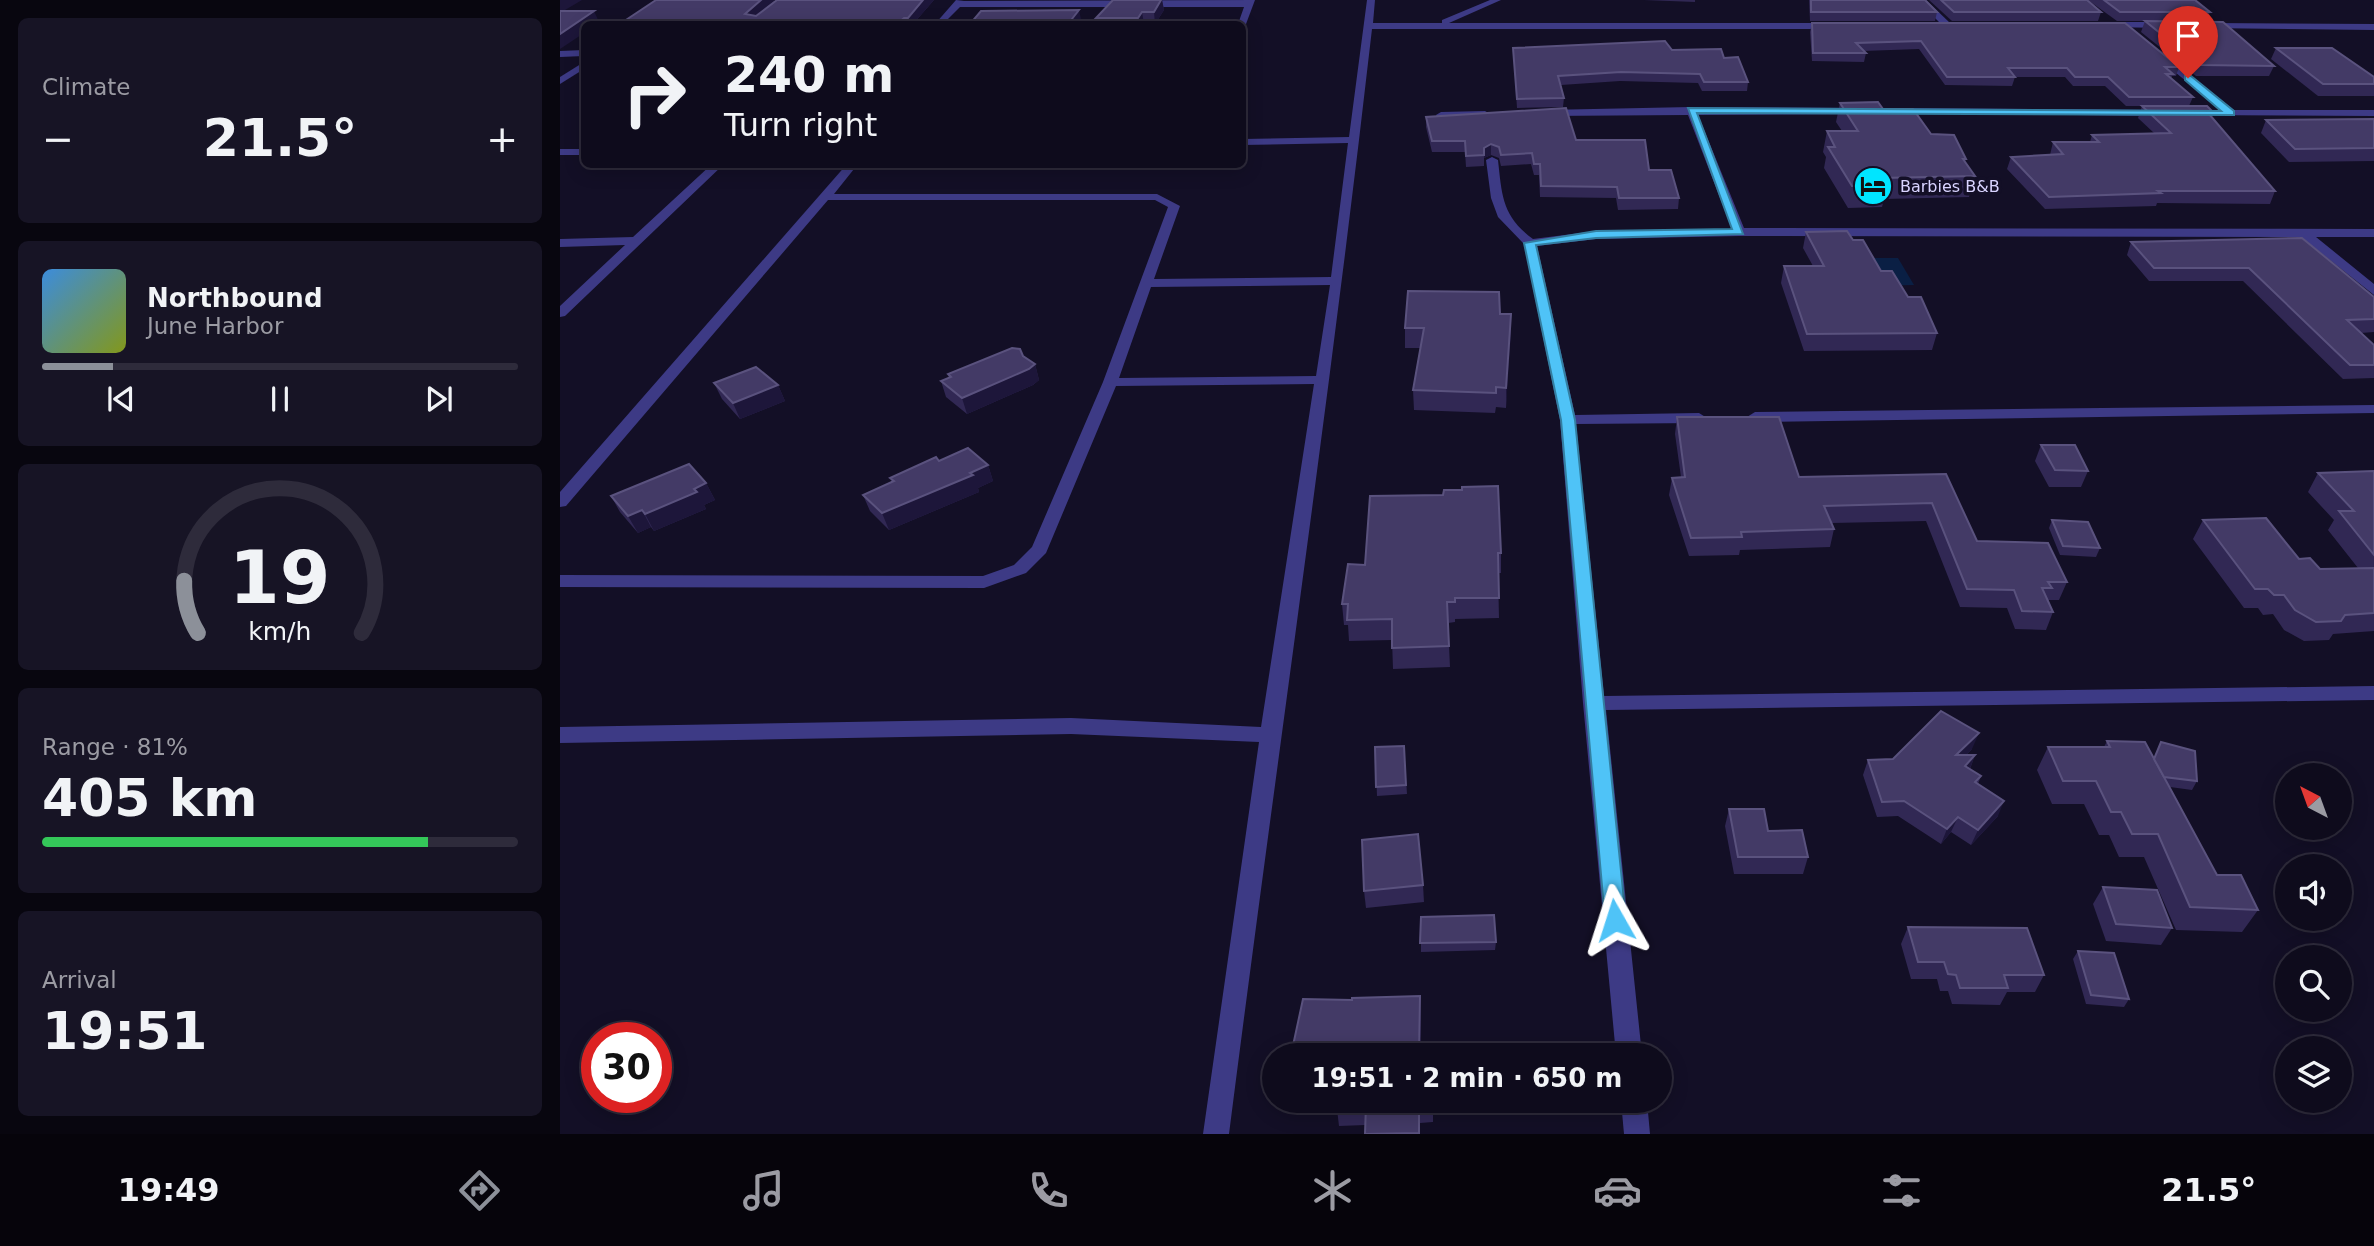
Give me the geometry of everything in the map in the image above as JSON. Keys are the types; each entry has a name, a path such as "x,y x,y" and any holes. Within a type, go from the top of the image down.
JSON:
{"street":[{"path":"1216,1134 1270,735 1337,281 1371,0"},
{"path":"1435,26 1497,0"},
{"path":"1921,0 1947,26"},
{"path":"942,21 960,2 1250,2 1243,21"},
{"path":"2100,21 2118,25 2179,26"},
{"path":"2118,25 2134,34"},
{"path":"1367,26 1850,26"},
{"path":"1933,26 1961,26"},
{"path":"2193,26 2374,27"},
{"path":"2155,52 2231,113"},
{"path":"560,54 581,53"},
{"path":"560,81 581,67"},
{"path":"1691,110 1739,232"},
{"path":"1538,113 1871,111"},
{"path":"1885,111 2374,113"},
{"path":"1441,115 1496,114"},
{"path":"1246,142 1352,140"},
{"path":"560,152 581,152"},
{"path":"1492,160 1498,212 1506,224 1530,243 1568,420 1593,703 1628,1043"},
{"path":"560,313 715,168"},
{"path":"560,502 850,168"},
{"path":"560,581 984,582 1020,569 1040,549 1111,382 1174,206 1163,198 825,197"},
{"path":"1530,243 1596,235 1739,232 2374,233"},
{"path":"2304,233 2374,291"},
{"path":"560,243 639,241"},
{"path":"1146,283 1337,281"},
{"path":"1111,382 1323,380"},
{"path":"1568,420 2374,409"},
{"path":"1593,703 2374,693"},
{"path":"560,735 1071,726 1270,735"},
{"path":"1635,1113 1637,1134"}],"water":[{"path":"1869,258 1898,258 1914,285 1873,286"}],"building":[{"path":"656,0 761,0 745,14 756,16 777,0 923,0 908,18 900,21 624,21"},
{"path":"1113,0 1161,0 1154,12 1142,12 1138,18 1096,18"},
{"path":"1811,0 1925,0 1937,12 1811,12"},
{"path":"1941,0 2087,0 2101,12 1954,12"},
{"path":"2104,0 2195,0 2210,12 2120,12"},
{"path":"1079,10 1070,21 973,21 981,11"},
{"path":"560,11 594,11 560,34"},
{"path":"2145,21 2223,22 2274,66 2200,65"},
{"path":"1812,23 2125,23 2179,67 2165,67 2173,74 2166,74 2193,97 2129,97 2108,77 2075,77 2067,68 2008,68 2015,77 1947,77 1921,41 1856,43 1866,53 1813,53"},
{"path":"1665,41 1672,50 1721,49 1724,58 1738,57 1748,82 1704,82 1700,74 1621,72 1558,76 1564,98 1517,99 1513,48"},
{"path":"2276,48 2332,48 2374,77 2374,84 2323,84"},
{"path":"1878,102 1883,109 1913,109 1931,134 1954,135 1966,159 1963,159 1975,176 1881,178 1887,186 1852,186 1828,147 1835,147 1827,131 1858,131 1840,103"},
{"path":"2142,106 2207,106 2212,111 2209,114 2275,191 2158,191 2161,193 2049,197 2011,157 2063,154 2053,142 2099,142 2092,135 2171,133"},
{"path":"1566,108 1576,140 1645,140 1649,170 1671,170 1679,198 1619,198 1617,187 1541,186 1540,164 1534,164 1532,153 1501,155 1499,147 1491,144 1484,148 1484,155 1466,156 1465,141 1432,141 1426,117"},
{"path":"2374,119 2374,148 2295,149 2266,120"},
{"path":"1847,231 1853,240 1863,240 1881,271 1892,271 1908,297 1921,297 1937,333 1807,334 1784,266 1824,266 1806,232"},
{"path":"2302,238 2374,297 2374,319 2347,320 2374,345 2374,365 2350,365 2249,268 2154,268 2131,242"},
{"path":"1408,291 1499,292 1500,314 1511,314 1506,388 1496,387 1496,393 1413,390 1424,328 1405,328"},
{"path":"1012,348 1020,349 1023,356 1035,364 962,398 941,381 951,377 948,374"},
{"path":"756,367 778,385 733,403 714,383"},
{"path":"1677,417 1779,417 1799,477 1946,474 1977,541 2048,543 2067,582 2048,582 2052,588 2042,588 2053,612 2022,611 2014,590 1967,589 1932,503 1824,506 1834,529 1741,532 1742,537 1691,538 1672,478 1685,477"},
{"path":"2041,445 2075,445 2088,471 2055,470"},
{"path":"968,448 988,465 970,473 973,475 882,513 863,495 894,481 890,478 936,457 939,461"},
{"path":"689,464 706,483 694,489 697,492 645,514 642,510 628,516 611,496"},
{"path":"2374,471 2374,555 2339,511 2354,511 2318,473"},
{"path":"1498,486 1501,553 1498,553 1499,598 1455,598 1455,602 1447,602 1449,646 1392,648 1392,619 1347,620 1348,604 1342,604 1348,564 1365,565 1370,496 1443,495 1444,490 1462,490 1462,487"},
{"path":"2266,518 2299,559 2310,558 2320,569 2374,568 2374,613 2345,615 2341,621 2316,622 2295,610 2284,595 2274,595 2268,589 2255,589 2203,520"},
{"path":"2052,520 2088,522 2100,548 2063,546"},
{"path":"1941,711 1979,733 1956,755 1975,755 1965,766 1981,776 1975,782 2004,801 1978,830 1958,817 1947,829 1904,801 1882,802 1868,760 1893,759"},
{"path":"2107,741 2145,742 2217,875 2241,875 2258,910 2190,907 2158,834 2132,834 2121,812 2111,812 2096,781 2063,781 2048,747 2110,747"},
{"path":"2161,742 2195,751 2197,781 2164,777 2154,759"},
{"path":"1404,746 1406,785 1376,787 1375,747"},
{"path":"1729,809 1764,809 1768,831 1802,830 1808,857 1738,857"},
{"path":"1418,834 1423,885 1364,891 1362,840"},
{"path":"2103,887 2157,890 2172,928 2116,924"},
{"path":"1494,915 1496,942 1420,943 1421,917"},
{"path":"1908,927 2027,928 2044,975 2004,975 2008,988 1960,988 1956,975 1948,974 1944,962 1918,962"},
{"path":"2078,951 2114,953 2129,999 2091,995"},
{"path":"1420,996 1419,1043 1294,1043 1303,999"},
{"path":"1366,1113 1419,1113 1419,1133 1365,1134"}],"place":[{"name":"Barbies B&B","path":"1873,186"}],"route":[{"path":"1615,920 1568,420 1530,243 1596,235 1739,232 1691,110 2231,113 2188,78"}]}
